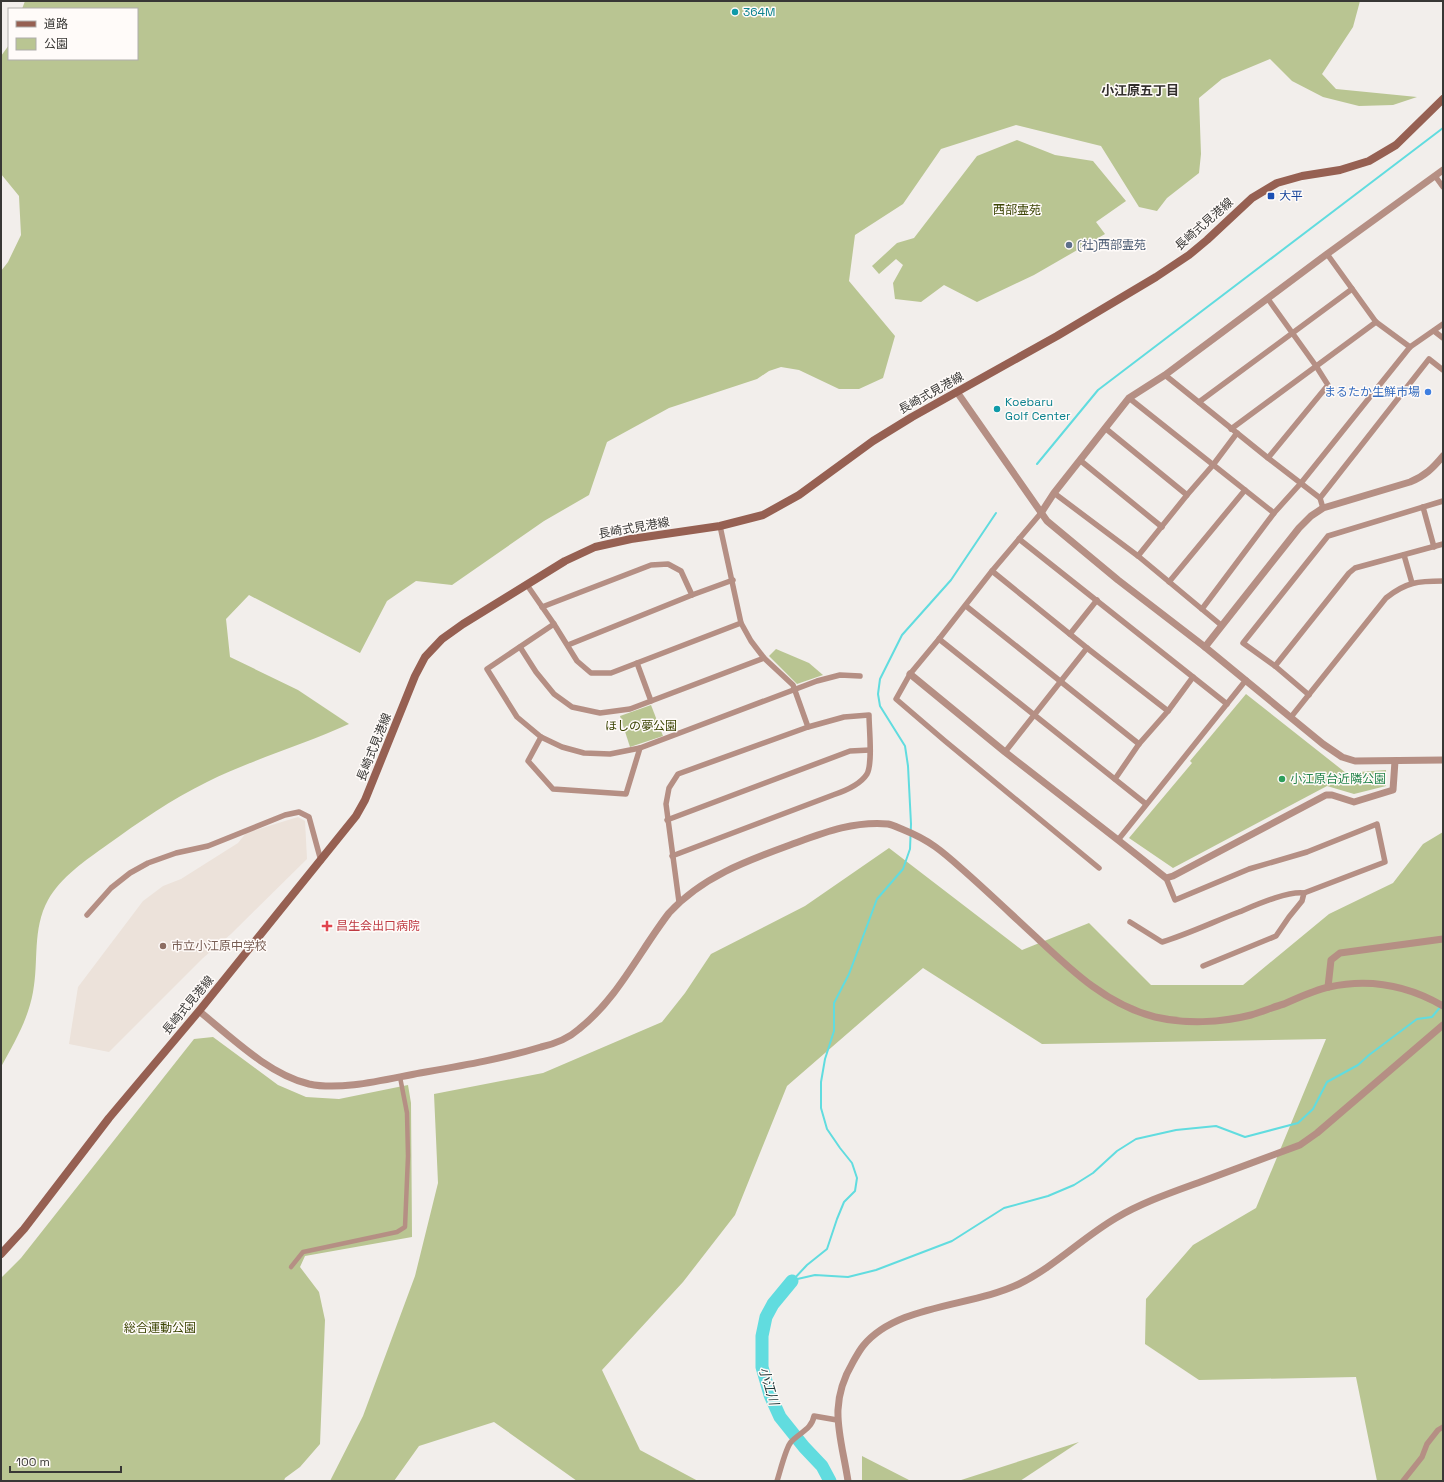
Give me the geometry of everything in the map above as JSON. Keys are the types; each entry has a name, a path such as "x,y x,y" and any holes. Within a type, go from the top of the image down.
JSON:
{"main road":[{"name":"長崎式見港線","path":"1,1254 24,1229 109,1118 199,1011 356,816 365,800 415,676 426,658 442,639 463,624 565,561 594,547 631,539 720,526 763,515 799,495 873,441 912,417 1057,336 1156,277 1189,255 1208,240 1252,198 1277,183 1302,176 1340,170 1369,162 1396,145 1443,99"}],"street":[{"path":"1099,868 896,700 910,674 940,639 992,571 1041,513 1054,493 1081,461 1129,398 1166,375 1327,254 1443,170"},
{"path":"1435,176 1443,187"},
{"path":"1327,254 1376,322 1410,347"},
{"path":"1199,402 1352,290"},
{"path":"1268,299 1328,385 1268,458"},
{"path":"1231,429 1376,322"},
{"path":"1202,609 1274,513 1301,483 1410,347 1443,324"},
{"path":"1434,331 1443,338"},
{"path":"1320,498 1429,359 1443,370"},
{"path":"1166,375 1231,429 1320,498 1323,508"},
{"path":"958,392 1047,521 1118,580 1246,680 1323,744 1342,757 1355,761 1443,760"},
{"path":"1129,398 1274,513"},
{"path":"1105,428 1187,495"},
{"path":"1138,556 1213,465 1237,433"},
{"path":"1205,647 1221,625 1311,516 1323,508 1416,480 1433,469 1443,456"},
{"path":"1081,461 1162,527"},
{"path":"1169,582 1246,490"},
{"path":"1054,493 1138,556 1221,625"},
{"path":"1309,695 1275,666 1244,643 1328,536 1443,501"},
{"path":"1423,507 1434,547"},
{"path":"720,526 742,622 751,642 764,658 793,685 808,727"},
{"path":"1019,539 1227,704"},
{"path":"1275,666 1349,573 1355,568 1443,544"},
{"path":"1404,555 1412,583"},
{"path":"542,607 651,566 668,564 681,571 692,595"},
{"path":"992,571 1168,711"},
{"path":"568,645 733,580"},
{"path":"1291,718 1386,598 1395,590 1412,583 1420,581 1443,581"},
{"path":"527,585 568,645 577,661 591,673 611,673 742,622"},
{"path":"1070,634 1097,600"},
{"path":"966,606 1061,680 1139,744"},
{"path":"554,624 487,669 517,717 541,737 562,747 584,753 610,754 640,748 817,681 840,675 860,676"},
{"path":"940,639 1146,804"},
{"path":"520,647 536,672 554,694 572,706 600,713 630,709 764,658"},
{"path":"1005,752 1087,648"},
{"path":"637,663 651,701"},
{"path":"910,674 1005,752 1166,878 1175,900 1249,870 1307,852 1377,824 1385,862 1304,894 1297,892 1266,901 1162,942 1130,922"},
{"path":"1115,779 1139,744 1168,711 1193,677"},
{"path":"1118,840 1246,680"},
{"path":"672,856 849,789 861,781 867,773 870,750 869,715 844,717 808,727 678,774 669,788 666,804 667,820 672,856 679,902"},
{"path":"541,737 528,761 553,789 626,794 640,748"},
{"path":"667,820 850,751 870,750"},
{"path":"1166,878 1173,876 1326,795 1332,795 1354,802 1393,790 1395,761"},
{"path":"87,915 111,888 130,873 148,863 176,853 208,846 285,815 299,812 309,817 321,861"},
{"path":"199,1011 259,1059 285,1076 310,1084 332,1086 356,1084 522,1053 543,1047 578,1031 605,1006 657,928 679,902 712,878 775,851 839,828 859,824 891,824 920,836 934,844 1080,977 1116,1002 1155,1016 1202,1021 1227,1019 1251,1015 1328,987 1356,984 1372,984 1416,992 1443,1006"},
{"path":"1203,966 1276,936 1302,901 1304,894"},
{"path":"1328,987 1331,960 1340,953 1443,938"},
{"path":"848,1481 837,1420 837,1404 844,1376 861,1348 869,1339 884,1328 909,1316 991,1294 1018,1285 1035,1275 1115,1219 1150,1201 1300,1145 1317,1133 1443,1025"},
{"path":"291,1267 303,1252 397,1232 405,1227 408,1156 407,1113 400,1077"},
{"path":"777,1481 790,1443 808,1428 813,1421 814,1416 837,1420"},
{"path":"1403,1481 1422,1457 1427,1444 1438,1430 1443,1427"}],"shaded area":[{"name":"市立小江原中学校","path":"298,817 305,821 307,859 231,934 203,958 109,1052 69,1044 78,987 143,901 163,886 181,879 238,843 246,833"}],"green space":[{"path":"25,1 1360,1 1353,27 1322,74 1336,89 1417,97 1393,105 1359,106 1323,97 1292,81 1270,59 1222,79 1199,98 1201,154 1199,173 1167,198 1157,211 1139,207 1101,146 1016,125 941,149 903,204 855,235 849,281 895,336 883,378 859,389 839,389 799,370 781,367 769,371 757,379 669,408 607,442 589,495 544,521 452,585 416,581 387,601 360,653 249,595 226,619 230,657 298,690 349,724 242,766 168,803 91,856 59,884 48,900 40,922 35,981 28,1012 1,1067 1,271 8,262 21,235 19,196 1,174 1,56 8,46 8,60 138,60 138,8 22,8"},
{"name":"西部霊苑","path":"1017,140 1055,155 1093,161 1126,201 1096,222 1105,234 1034,275 977,302 944,285 921,302 895,299 893,283 903,265 896,259 879,274 872,266 897,243 914,238 977,156"},
{"path":"776,649 809,663 823,675 797,684 769,656"},
{"name":"小江原台近隣公園","path":"1246,694 1346,773 1386,770 1386,786 1354,794 1327,786 1173,868 1129,838 1192,763 1190,761"},
{"name":"ほしの夢公園","path":"651,705 663,736 630,747 620,716"},
{"path":"1443,832 1443,1481 1377,1481 1356,1377 1199,1380 1145,1344 1146,1299 1193,1245 1256,1208 1326,1039 1042,1044 923,968 787,1086 735,1215 683,1282 602,1370 640,1450 698,1481 577,1481 494,1422 419,1446 394,1481 330,1481 363,1416 415,1276 438,1183 434,1094 543,1073 662,1022 685,993 711,954 805,906 889,848 1022,950 1089,923 1151,985 1243,985 1329,914 1393,883 1423,844"},
{"name":"総合運動公園","path":"213,1037 278,1085 306,1097 339,1099 408,1085 411,1103 412,1237 305,1256 300,1267 319,1292 325,1320 320,1444 300,1467 285,1478 284,1481 1,1481 1,1278 21,1258 194,1039"},
{"path":"1079,1442 1020,1481 958,1481"},
{"path":"862,1456 909,1480 912,1481 862,1481"}],"waterway":[{"path":"1037,464 1098,390 1443,128"},
{"path":"792,1281 807,1265 827,1249 844,1202 855,1191 857,1178 852,1163 827,1129 821,1108 821,1082 825,1059 834,1031 834,1003 849,974 877,899 903,869 910,849 911,824 908,766 905,746 880,706 878,694 880,679 902,635 951,580 996,513"},
{"path":"793,1280 815,1275 848,1277 876,1270 952,1241 1004,1208 1048,1196 1074,1185 1093,1173 1117,1151 1136,1139 1176,1130 1216,1126 1245,1137 1298,1123 1313,1109 1327,1082 1358,1065 1417,1019 1432,1017 1441,1006"},
{"name":"小江川","path":"792,1281 773,1304 766,1317 762,1336 762,1367 770,1395 780,1417 804,1447 822,1466 830,1481"}],"place":[{"name":"364M","path":"735,12"},
{"name":"大平","path":"1271,196"},
{"name":"(社)西部霊苑","path":"1069,245"},
{"name":"まるたか生鮮市場","path":"1428,392"},
{"name":"Koebaru Golf Center","path":"997,409"},
{"name":"小江原台近隣公園","path":"1282,779"},
{"name":"昌生会出口病院","path":"327,926"},
{"name":"市立小江原中学校","path":"163,946"}],"district":[{"name":"小江原五丁目","path":"1140,90"}]}
